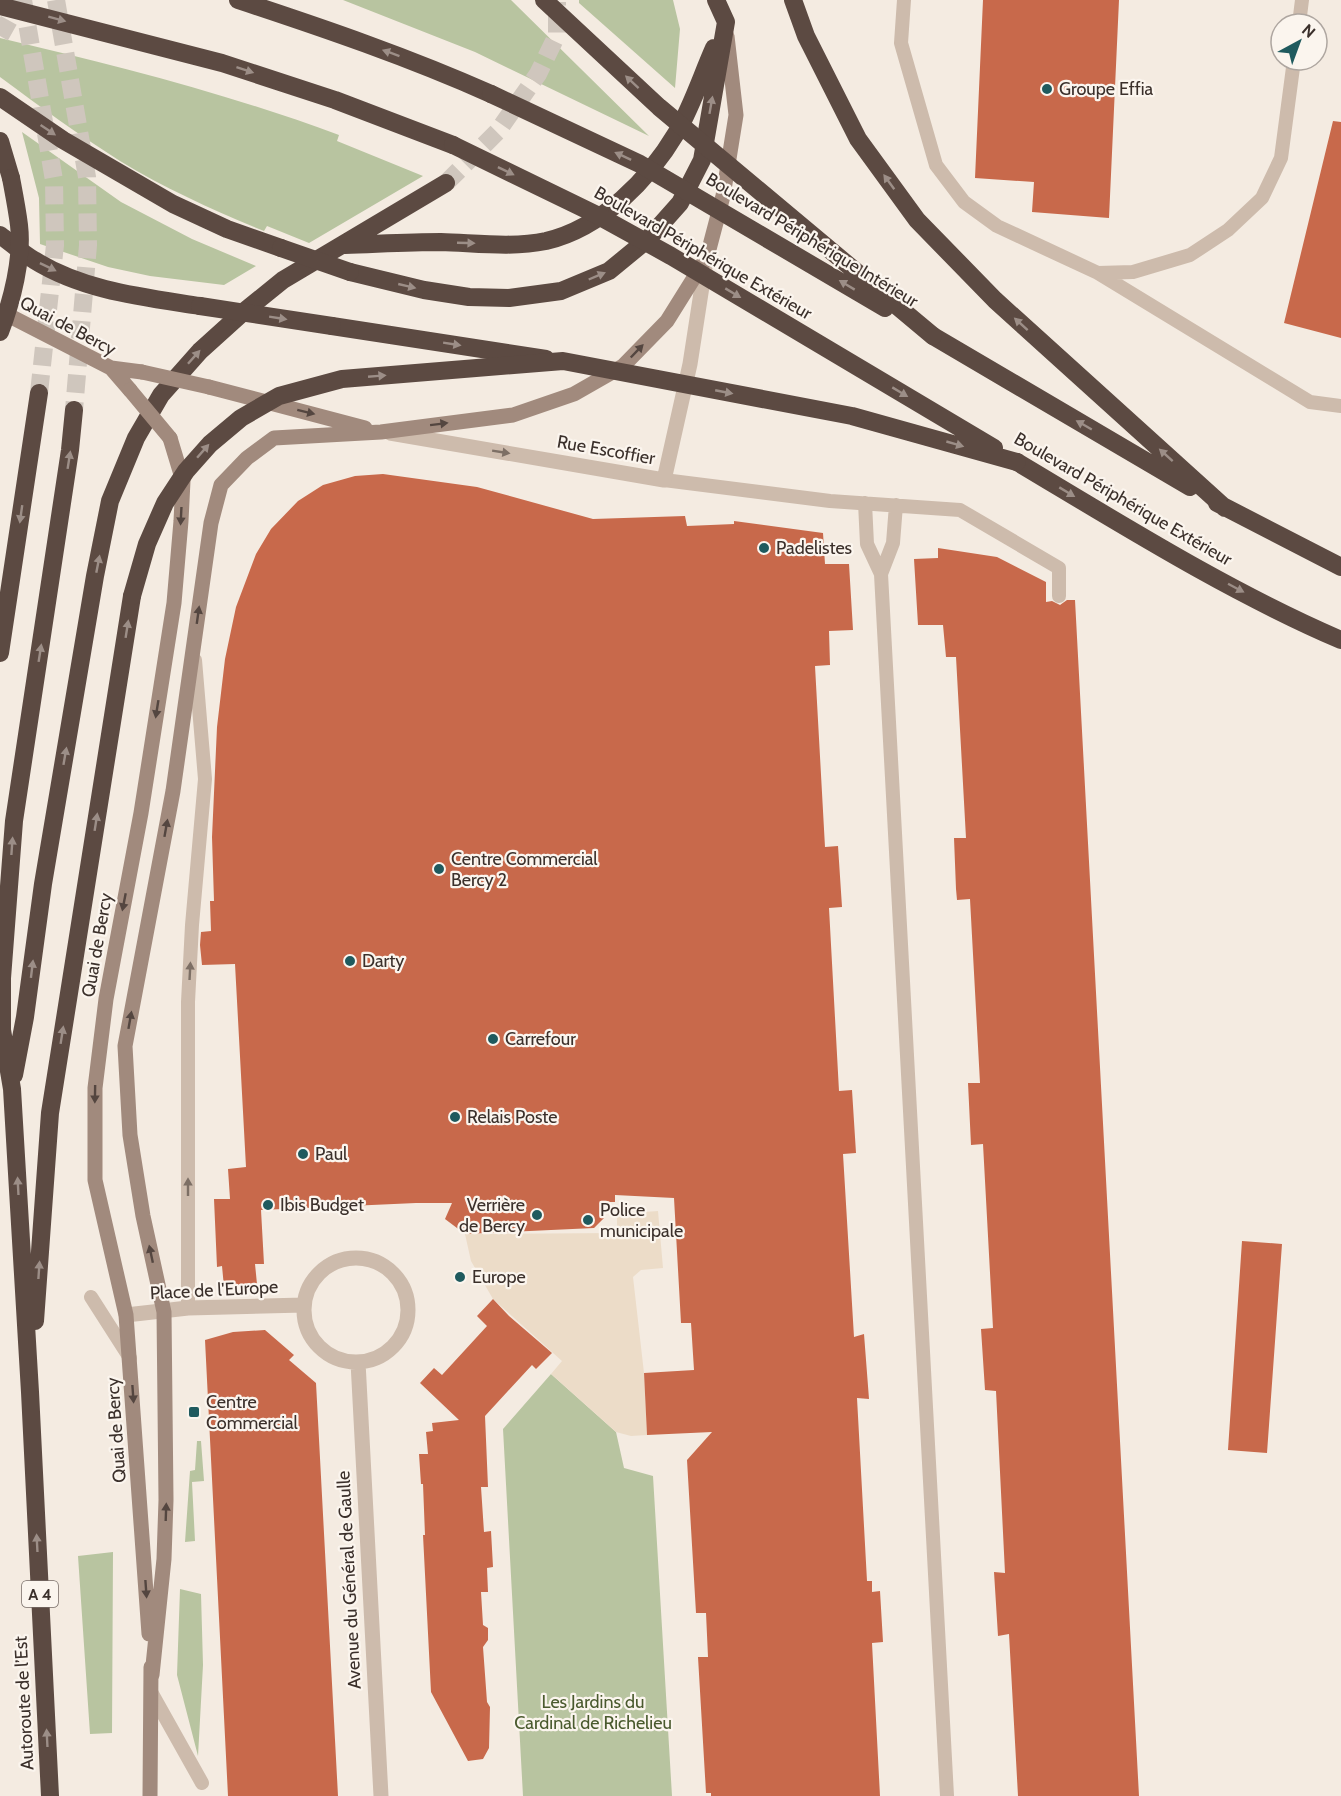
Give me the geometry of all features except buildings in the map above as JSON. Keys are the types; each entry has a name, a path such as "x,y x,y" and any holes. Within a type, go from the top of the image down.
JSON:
{"highway":[{"name":"Boulevard Périphérique Intérieur","path":"238,0 446,74 640,164 1225,508 1341,567"},
{"path":"544,0 659,108 933,336"},
{"path":"0,97 63,140 173,204 227,229 350,272 469,297 509,298 561,291 609,271 648,239 680,203 702,160 726,22 716,0"},
{"path":"793,0 806,36 858,139 917,220 994,300 1225,508"},
{"name":"Boulevard Périphérique Extérieur","path":"0,6 222,63 335,100 453,146 595,214 671,256 1115,521 1239,590 1341,640"},
{"path":"344,245 440,242 510,245 547,241 583,227 614,206 644,176 678,131 726,22"},
{"path":"0,141 11,178 20,227 16,277 8,313 0,332"},
{"path":"12,1089 26,1017 43,884 95,576 110,501 136,438 161,395 200,351 241,314 283,280 446,183"},
{"path":"0,234 33,260 69,277 116,293 563,361 852,416 1017,462"},
{"path":"30,1392 50,1113 132,596 147,544 165,502 186,471 210,444 241,418 279,396 342,379 563,361"},
{"path":"0,653 39,393"},
{"path":"12,1089 2,1030 2,978 14,821 70,450 74,410"},
{"name":"A 4","path":"12,1089 30,1392"},
{"name":"Autoroute de l’Est","path":"30,1392 50,1796"}],"main road":[{"name":"Quai de Bercy","path":"150,1796 151,1692 164,1559 166,1500 164,1312 143,1216 130,1135 125,1046 172,791 211,523 221,485 247,458 274,438 381,432 513,415 574,394 623,366 667,321 707,257 723,196 736,115 722,0"},
{"name":"Quai de Bercy","path":"0,311 111,368 170,438 183,481 174,603 141,813 106,999 95,1088 95,1180 126,1315 152,1675"},
{"name":"Rue Escoffier","path":"111,368 142,372 208,387 381,432"}],"street":[{"path":"664,480 690,364 707,257"},
{"name":"Rue Escoffier","path":"381,432 664,480"},
{"name":"Place de l'Europe","path":"348,1259 368,1259 380,1263 396,1275 407,1299 408,1315 404,1331 392,1348 377,1358 358,1362 338,1359 321,1349 310,1335 304,1317 304,1305 314,1280 332,1263 348,1259"},
{"name":"Place de l'Europe","path":"126,1315 188,1308 304,1305"},
{"name":"Avenue du Général de Gaulle","path":"358,1362 381,1796"}],"lane":[{"path":"904,0 901,43 936,165 964,202 997,226 1098,273 1310,402 1341,406"},
{"path":"1098,273 1133,272 1190,255 1228,230 1262,198 1281,158 1292,72"},
{"name":"Rue Escoffier","path":"664,480 830,501 960,510 1059,568 1059,596"},
{"path":"865,503 867,544 881,574 948,1796"},
{"path":"881,574 893,543 896,505"},
{"path":"188,1308 188,1002 192,925 205,779 194,642"},
{"path":"91,1297 130,1358"},
{"path":"151,1692 202,1784"}],"green space":[{"path":"343,0 511,0 649,136 475,52"},
{"path":"579,0 673,0 680,29 675,88 579,3"},
{"path":"0,38 128,70 256,106 339,135 337,141 423,176 309,243 267,226 264,231 191,199 137,171 29,99 0,77"},
{"path":"22,132 121,202 192,239 256,266 224,285 150,276 108,267 40,244 39,198"},
{"name":"Les Jardins du Cardinal de Richelieu","path":"551,1374 616,1432 624,1468 653,1476 672,1796 523,1796 503,1429"},
{"path":"197,1441 201,1441 204,1481 192,1482 195,1541 185,1542 190,1471 195,1470"},
{"path":"113,1552 112,1733 90,1734 78,1556"},
{"path":"180,1589 201,1594 203,1665 198,1756 177,1675"}],"shaded area":[{"path":"658,1211 663,1268 641,1270 633,1277 644,1373 647,1435 631,1436 616,1432 551,1374 562,1361 493,1299 471,1261 465,1234 617,1233 617,1214"}],"tunnel":[{"path":"23,0 54,180 55,245 39,393"},
{"path":"0,36 23,0"},
{"path":"56,0 87,177 88,245 74,410"},
{"path":"446,183 498,131 538,74 557,35 557,2"}],"place":[{"name":"Groupe Effia","path":"1047,89"},
{"name":"Padelistes","path":"764,548"},
{"name":"Centre Commercial Bercy 2","path":"439,869"},
{"name":"Darty","path":"350,961"},
{"name":"Carrefour","path":"493,1039"},
{"name":"Relais Poste","path":"455,1117"},
{"name":"Paul","path":"303,1154"},
{"name":"Ibis Budget","path":"268,1205"},
{"name":"Verrière de Bercy","path":"537,1215"},
{"name":"Police municipale","path":"588,1220"},
{"name":"Europe","path":"460,1277"},
{"name":"Centre Commercial","path":"194,1412"}]}
